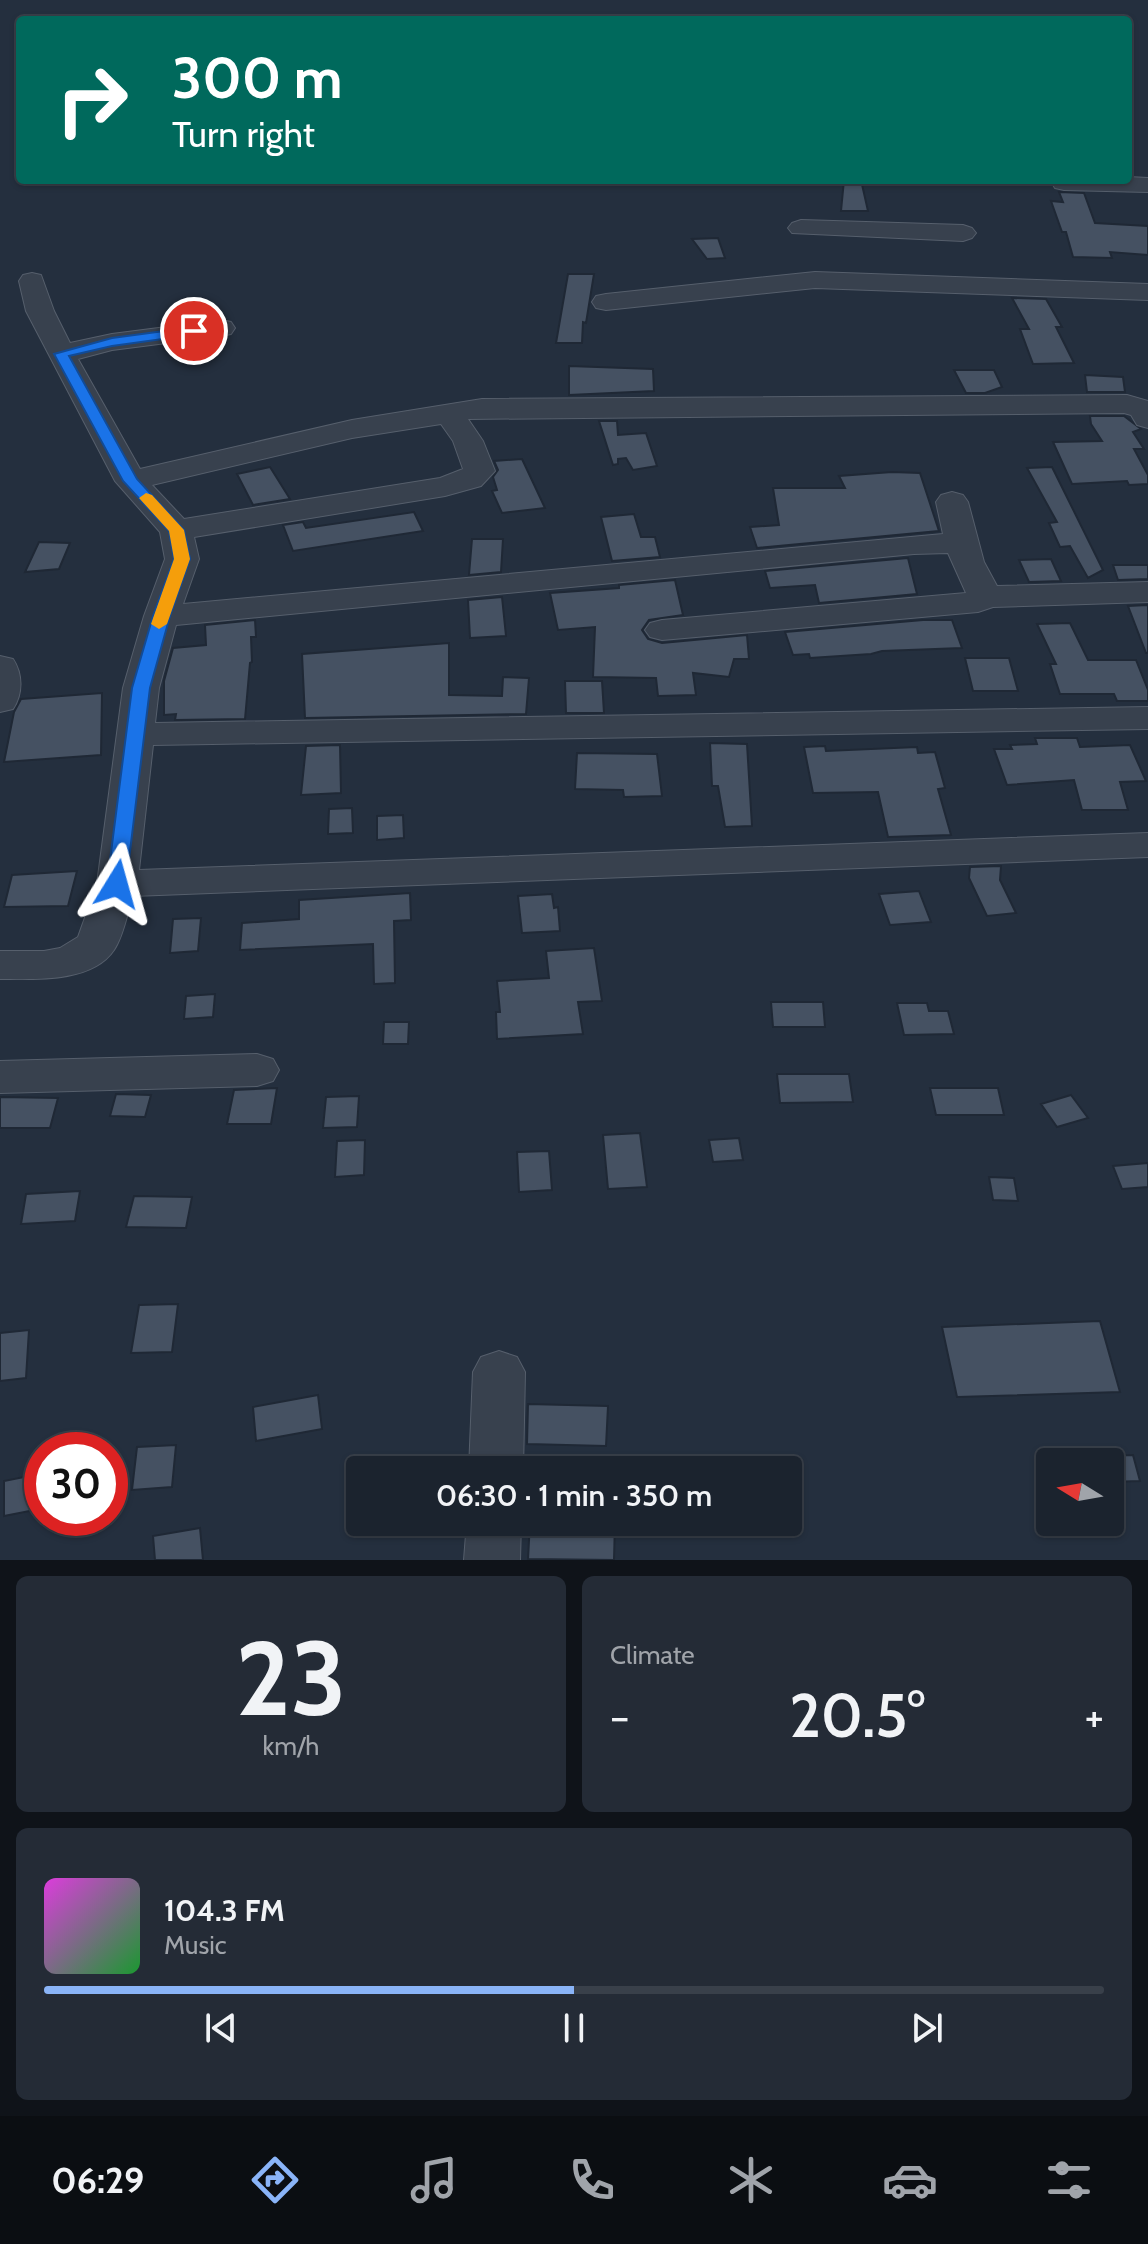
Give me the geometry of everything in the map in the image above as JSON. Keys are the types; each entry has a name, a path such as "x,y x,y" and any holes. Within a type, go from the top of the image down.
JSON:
{"street":[{"path":"1106,184 1148,185"},
{"path":"815,280 802,271 801,215 963,233"},
{"path":"606,302 815,280 1148,292"},
{"path":"0,965 44,965 71,960 96,945 117,884 141,688 161,616 182,559 176,530 131,481 61,354 40,311 32,281"},
{"path":"61,354 112,342 221,328"},
{"path":"131,481 352,429 482,408 1127,404 1142,409 1148,419"},
{"path":"176,530 445,487 470,479 479,471 468,441 449,413"},
{"path":"952,502 962,543 980,589 987,595 1000,598 1148,592"},
{"path":"161,616 914,544 962,543"},
{"path":"662,630 978,602 987,595"},
{"path":"0,667 3,683 0,701"},
{"path":"137,734 1148,718"},
{"path":"117,884 1148,845"},
{"path":"0,1077 257,1070"},
{"path":"496,1456 499,1372"},
{"path":"492,1560 493,1536"}],"building":[{"path":"844,184 862,184 868,211 841,211"},
{"path":"1059,192 1084,193 1095,223 1148,226 1148,255 1110,252 1112,258 1073,257 1066,232 1062,232 1051,201 1063,202"},
{"path":"718,238 725,258 707,259 692,239"},
{"path":"568,274 594,274 586,323 583,322 582,343 556,343"},
{"path":"1012,298 1046,299 1062,327 1056,327 1074,363 1033,364 1020,329 1029,329"},
{"path":"569,366 653,369 654,391 569,395"},
{"path":"954,370 994,370 1002,387 985,393 966,393"},
{"path":"1085,375 1123,377 1125,392 1087,392"},
{"path":"1090,416 1124,416 1141,429 1133,432 1144,449 1134,449 1148,475 1148,484 1129,485 1127,481 1072,484 1053,442 1102,441 1091,424"},
{"path":"599,421 617,421 618,435 646,433 657,466 633,470 626,458 618,459 618,464 613,465"},
{"path":"522,459 545,508 502,513 492,491 497,490 493,477 498,470 494,461"},
{"path":"270,467 290,499 253,505 237,474"},
{"path":"1052,467 1103,570 1088,578 1070,546 1060,547 1049,523 1057,522 1027,468"},
{"path":"920,473 939,531 757,548 750,527 779,525 773,488 845,488 839,476"},
{"path":"414,512 423,531 293,551 283,525 303,522 306,528"},
{"path":"634,514 641,537 655,537 660,557 612,561 601,517"},
{"path":"472,539 503,539 501,572 469,575"},
{"path":"39,542 70,543 59,569 25,572"},
{"path":"908,558 917,594 819,603 815,585 770,588 765,571"},
{"path":"1051,559 1061,581 1029,582 1019,560"},
{"path":"1113,565 1148,565 1148,579 1118,580"},
{"path":"675,580 683,615 649,620 642,630 648,639 662,643 747,635 749,659 734,659 729,677 693,673 696,695 658,696 656,678 593,677 595,627 558,630 550,593"},
{"path":"502,597 506,636 470,638 468,600"},
{"path":"1148,605 1148,653 1146,653 1128,606"},
{"path":"255,620 256,637 251,637 252,662 245,719 175,720 176,714 164,715 164,681 173,648 206,645 205,625"},
{"path":"952,620 962,648 810,658 809,654 793,655 785,632"},
{"path":"1070,623 1088,660 1136,660 1148,690 1148,701 1117,701 1114,694 1060,694 1050,664 1056,664 1037,624"},
{"path":"449,643 449,695 502,696 503,677 529,678 526,714 305,718 302,654"},
{"path":"965,658 1009,658 1018,691 973,691"},
{"path":"565,681 602,681 604,713 566,713"},
{"path":"102,693 101,755 4,762 14,712 21,699"},
{"path":"1035,738 1077,738 1080,747 1130,745 1146,781 1120,782 1128,810 1082,810 1074,780 1007,785 994,749 1037,744"},
{"path":"710,743 747,744 752,826 725,827 718,786 712,786"},
{"path":"340,745 341,793 301,795 306,746"},
{"path":"825,746 826,751 917,747 918,753 935,752 945,788 938,789 951,835 888,837 878,792 813,793 804,747"},
{"path":"577,753 657,754 662,796 624,797 623,790 575,789"},
{"path":"352,808 353,833 328,834 329,809"},
{"path":"403,815 404,838 377,840 377,816"},
{"path":"1001,866 1000,880 1016,913 987,916 969,878 970,867"},
{"path":"77,871 68,906 4,907 12,875"},
{"path":"919,891 931,922 890,925 879,894"},
{"path":"410,893 411,920 394,921 395,983 374,984 373,944 240,950 242,923 299,919 299,900"},
{"path":"552,894 554,908 558,907 560,931 522,933 518,896"},
{"path":"201,918 198,951 170,953 173,919"},
{"path":"594,948 602,1001 578,1002 583,1034 497,1039 496,1012 500,1012 497,981 549,978 546,951"},
{"path":"215,994 213,1017 184,1019 186,996"},
{"path":"771,1002 823,1002 825,1027 773,1027"},
{"path":"897,1003 927,1003 929,1011 948,1011 954,1034 904,1035"},
{"path":"384,1022 409,1022 408,1044 383,1044"},
{"path":"777,1074 849,1074 853,1102 780,1103"},
{"path":"277,1088 271,1124 227,1124 234,1090"},
{"path":"930,1088 998,1088 1004,1115 936,1115"},
{"path":"116,1094 151,1095 145,1117 110,1116"},
{"path":"1071,1095 1088,1118 1057,1127 1041,1104"},
{"path":"359,1096 357,1127 323,1128 326,1097"},
{"path":"0,1097 58,1098 50,1128 0,1128"},
{"path":"640,1133 647,1187 608,1189 603,1135"},
{"path":"739,1138 743,1160 713,1162 709,1140"},
{"path":"365,1140 364,1175 335,1177 337,1141"},
{"path":"549,1151 552,1190 519,1192 517,1152"},
{"path":"1148,1163 1148,1187 1122,1189 1113,1166"},
{"path":"989,1177 1014,1178 1018,1201 993,1200"},
{"path":"80,1191 75,1221 21,1224 26,1194"},
{"path":"134,1196 192,1197 186,1228 126,1227"},
{"path":"178,1304 172,1352 131,1353 139,1305"},
{"path":"1100,1321 1120,1392 957,1397 942,1327"},
{"path":"29,1330 26,1378 0,1381 0,1333"},
{"path":"318,1395 322,1429 256,1441 253,1407"},
{"path":"528,1404 608,1406 606,1446 527,1444"},
{"path":"176,1445 172,1487 132,1490 137,1447"},
{"path":"1124,1455 1133,1455 1140,1481 1124,1482"},
{"path":"24,1477 24,1512 4,1516 4,1481"},
{"path":"200,1528 203,1560 155,1560 153,1536"},
{"path":"529,1536 615,1536 614,1560 528,1559"}],"slow traffic":[{"path":"146,498 176,530 182,559 159,624"}],"route":[{"path":"117,884 141,688 161,616 182,559 176,530 131,481 61,354 112,342 194,331"}]}
